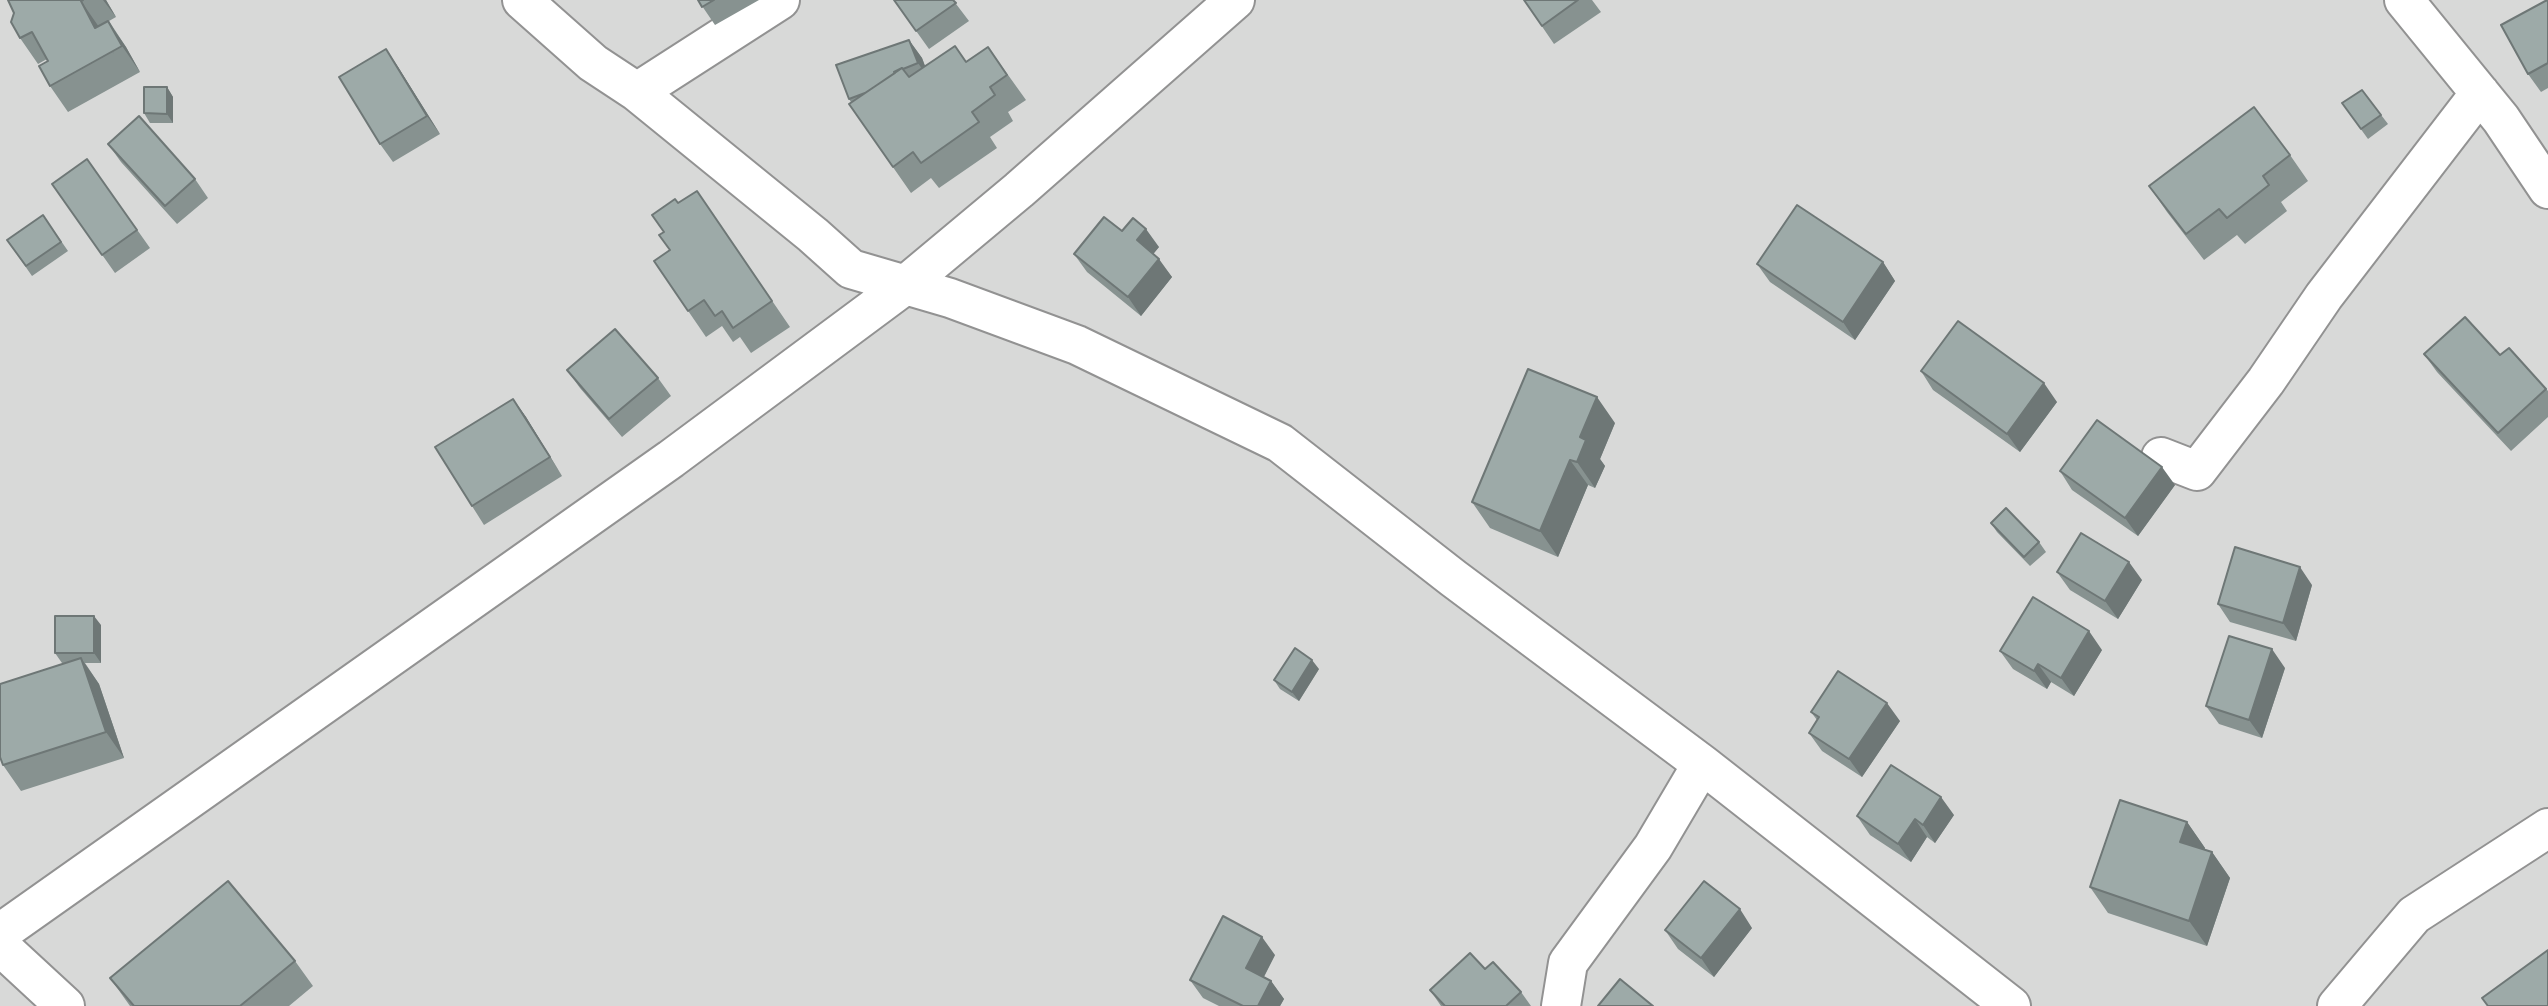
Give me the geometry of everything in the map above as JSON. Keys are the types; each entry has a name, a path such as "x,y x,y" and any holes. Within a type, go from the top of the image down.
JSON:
{"street":[{"path":"522,0 593,63 637,92 813,234 851,269 950,298 1077,345 1280,443 1453,578 1702,764 2011,1006"},
{"path":"637,92 780,0"},
{"path":"0,933 671,459 904,286 1019,190 1235,0"},
{"path":"2404,0 2501,119 2548,188"},
{"path":"2161,457 2197,471 2266,381 2324,296 2480,93"},
{"path":"1561,1006 1568,963 1653,847 1702,764"},
{"path":"2336,1006 2413,915 2548,828"},
{"path":"0,946 65,1006"}],"shaded area":[{"path":"0,0 2548,0 2548,1006 0,1006"}],"building":[{"path":"8,0 83,0 81,1 95,28 108,21 122,46 50,86 39,66 48,61 32,32 20,38 11,22 14,13"},
{"path":"698,0 714,0 702,7"},
{"path":"894,0 953,0 956,3 916,31"},
{"path":"1524,0 1578,0 1542,26"},
{"path":"2547,0 2548,63 2528,74 2501,25"},
{"path":"909,40 918,63 894,72 865,93 849,99 836,65"},
{"path":"955,46 966,62 988,47 1007,75 990,87 995,95 972,112 979,122 921,163 913,152 893,167 849,104 902,68 909,77"},
{"path":"386,49 427,116 380,144 339,77"},
{"path":"144,87 167,87 167,114 144,113"},
{"path":"2362,90 2381,115 2361,129 2342,103"},
{"path":"2254,107 2290,155 2263,176 2269,185 2227,218 2219,209 2186,234 2149,186"},
{"path":"139,116 195,179 165,206 108,144"},
{"path":"87,159 137,230 102,255 52,184"},
{"path":"697,191 772,301 733,328 722,311 715,316 704,300 688,311 654,261 670,250 659,235 664,232 652,215 675,199 678,203"},
{"path":"1797,205 1883,262 1843,322 1757,264"},
{"path":"43,215 61,242 26,266 7,240"},
{"path":"1104,217 1122,231 1133,218 1146,229 1137,240 1159,259 1128,297 1074,254"},
{"path":"2465,317 2500,355 2509,348 2546,389 2498,433 2424,354"},
{"path":"1958,321 2044,383 2007,434 1921,371"},
{"path":"615,329 658,378 609,419 567,370"},
{"path":"1528,369 1597,397 1580,437 1586,440 1577,462 1570,460 1540,531 1472,502"},
{"path":"513,399 550,457 472,506 435,447"},
{"path":"2097,420 2162,467 2125,518 2060,471"},
{"path":"2006,508 2039,542 2024,557 1991,523"},
{"path":"2081,533 2129,562 2105,601 2057,572"},
{"path":"2235,547 2300,567 2283,623 2218,604"},
{"path":"2033,597 2089,631 2061,678 2038,664 2034,671 2000,651"},
{"path":"55,616 94,616 94,653 55,653"},
{"path":"2229,636 2272,649 2249,720 2206,706"},
{"path":"1295,648 1312,660 1292,692 1274,680"},
{"path":"81,658 106,732 3,765 0,757 0,684"},
{"path":"1838,671 1887,703 1849,759 1809,733 1819,717 1811,712"},
{"path":"1891,765 1941,797 1923,825 1915,819 1898,844 1857,816"},
{"path":"2120,800 2187,822 2180,842 2212,852 2189,921 2090,887"},
{"path":"228,881 295,961 240,1006 134,1006 110,978"},
{"path":"1704,881 1740,909 1701,958 1665,930"},
{"path":"1223,916 1262,937 1246,968 1271,981 1258,1006 1243,1006 1190,980"},
{"path":"2548,950 2548,1006 2488,1006 2482,998"},
{"path":"1470,953 1485,969 1493,962 1521,992 1506,1006 1445,1006 1430,990"},
{"path":"1620,979 1653,1006 1598,1006"}]}
